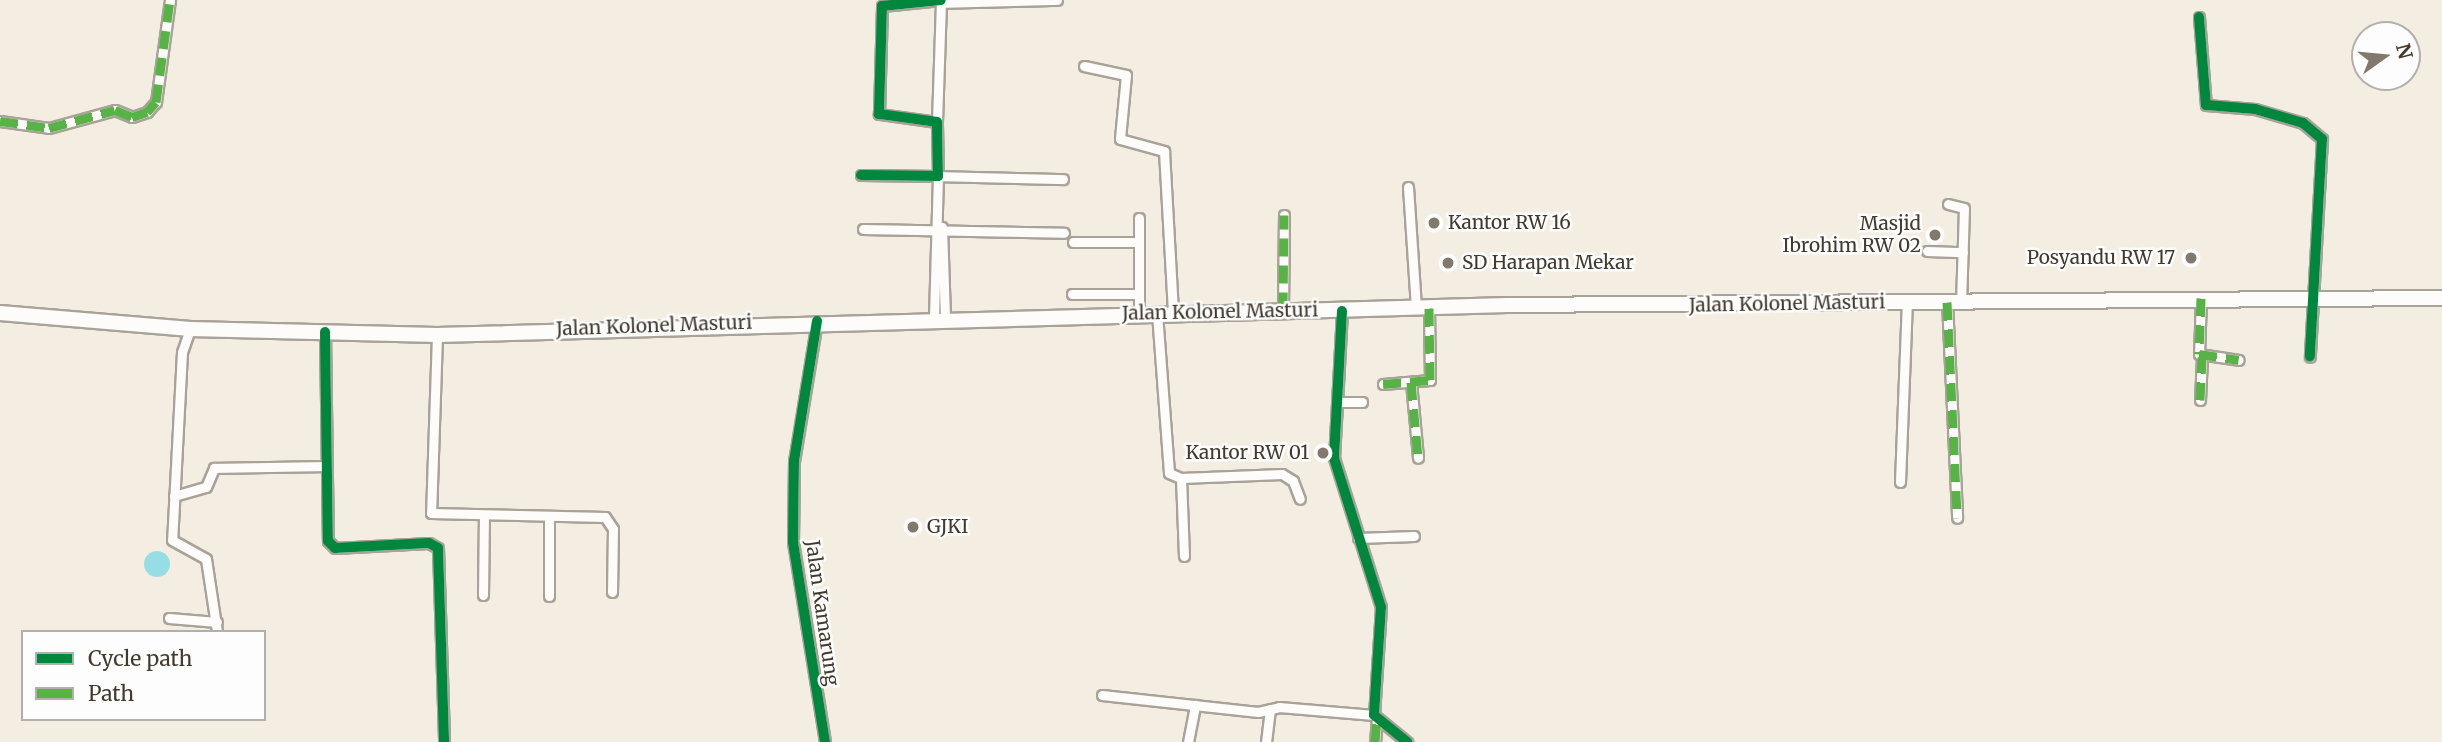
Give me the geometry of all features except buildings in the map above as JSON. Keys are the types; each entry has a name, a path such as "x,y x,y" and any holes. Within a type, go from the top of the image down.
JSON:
{"main road":[{"name":"Jalan Kolonel Masturi","path":"0,313 190,329 437,335 817,321 1174,312 2201,298 2442,298"}],"street":[{"path":"937,122 880,118 881,10 886,4 1057,0"},
{"path":"939,318 937,122 941,1"},
{"path":"0,121 49,128 115,110 132,117 147,113 156,102 170,4"},
{"path":"2199,17 2206,106 2255,109 2320,133 2317,298 2311,307 2310,357"},
{"path":"1084,66 1126,75 1120,139 1164,151 1174,312"},
{"path":"861,175 1063,179"},
{"path":"1383,384 1430,380 1408,187"},
{"path":"1948,204 1965,208 1963,252 1954,302 1957,518"},
{"path":"1283,310 1284,215"},
{"path":"1134,313 1139,218"},
{"path":"863,229 939,228 1064,233"},
{"path":"1073,242 1139,242"},
{"path":"1927,251 1963,252"},
{"path":"1072,294 1134,294"},
{"path":"2200,400 2201,298"},
{"path":"1900,482 1907,302"},
{"path":"1342,311 1334,458 1381,614 1375,742"},
{"path":"1157,313 1167,464 1181,478 1184,556"},
{"name":"Jalan Kamarung","path":"817,321 794,461 793,542 825,742"},
{"path":"169,618 217,627 205,559 172,540 182,352 190,329"},
{"path":"325,332 324,467 331,547 429,543 438,548 444,742"},
{"path":"437,335 428,505 435,515 608,519 612,592"},
{"path":"2202,357 2239,359"},
{"path":"1411,382 1418,458"},
{"path":"1338,402 1362,402"},
{"path":"174,496 206,487 214,468 324,467"},
{"path":"1181,478 1282,474 1293,481 1300,499"},
{"path":"482,595 484,515"},
{"path":"549,517 549,596"},
{"path":"1358,538 1414,536"},
{"path":"1102,695 1195,705 1375,717 1407,742"},
{"path":"1188,742 1195,705"},
{"path":"1266,742 1270,709"}],"water":[{"path":"157,551 166,555 170,564 166,573 157,577 148,573 144,564 148,555"}],"marked path":[{"path":"0,121 49,128 115,110 132,117 147,112 156,102 170,0"},
{"path":"1283,310 1284,215"},
{"path":"2201,298 2199,354 2239,360"},
{"path":"1947,302 1957,518"},
{"path":"1383,384 1430,380 1429,308"},
{"path":"2200,400 2202,357"},
{"path":"1411,382 1418,458"},
{"path":"1375,742 1377,720"}],"cycle path":[{"path":"861,175 938,176 937,122 879,114 882,6 941,0"},
{"path":"2199,17 2206,105 2255,109 2303,123 2322,139 2310,357"},
{"path":"1342,311 1334,458 1381,607 1374,715 1407,742"},
{"path":"817,321 794,461 793,542 825,742"},
{"path":"325,332 328,541 335,548 429,543 438,548 444,742"}],"place":[{"name":"Kantor RW 16","path":"1434,223"},
{"name":"Masjid Ibrohim RW 02","path":"1935,235"},
{"name":"Posyandu RW 17","path":"2191,258"},
{"name":"SD Harapan Mekar","path":"1448,263"},
{"name":"Kantor RW 01","path":"1323,453"},
{"name":"GJKI","path":"913,527"}]}
